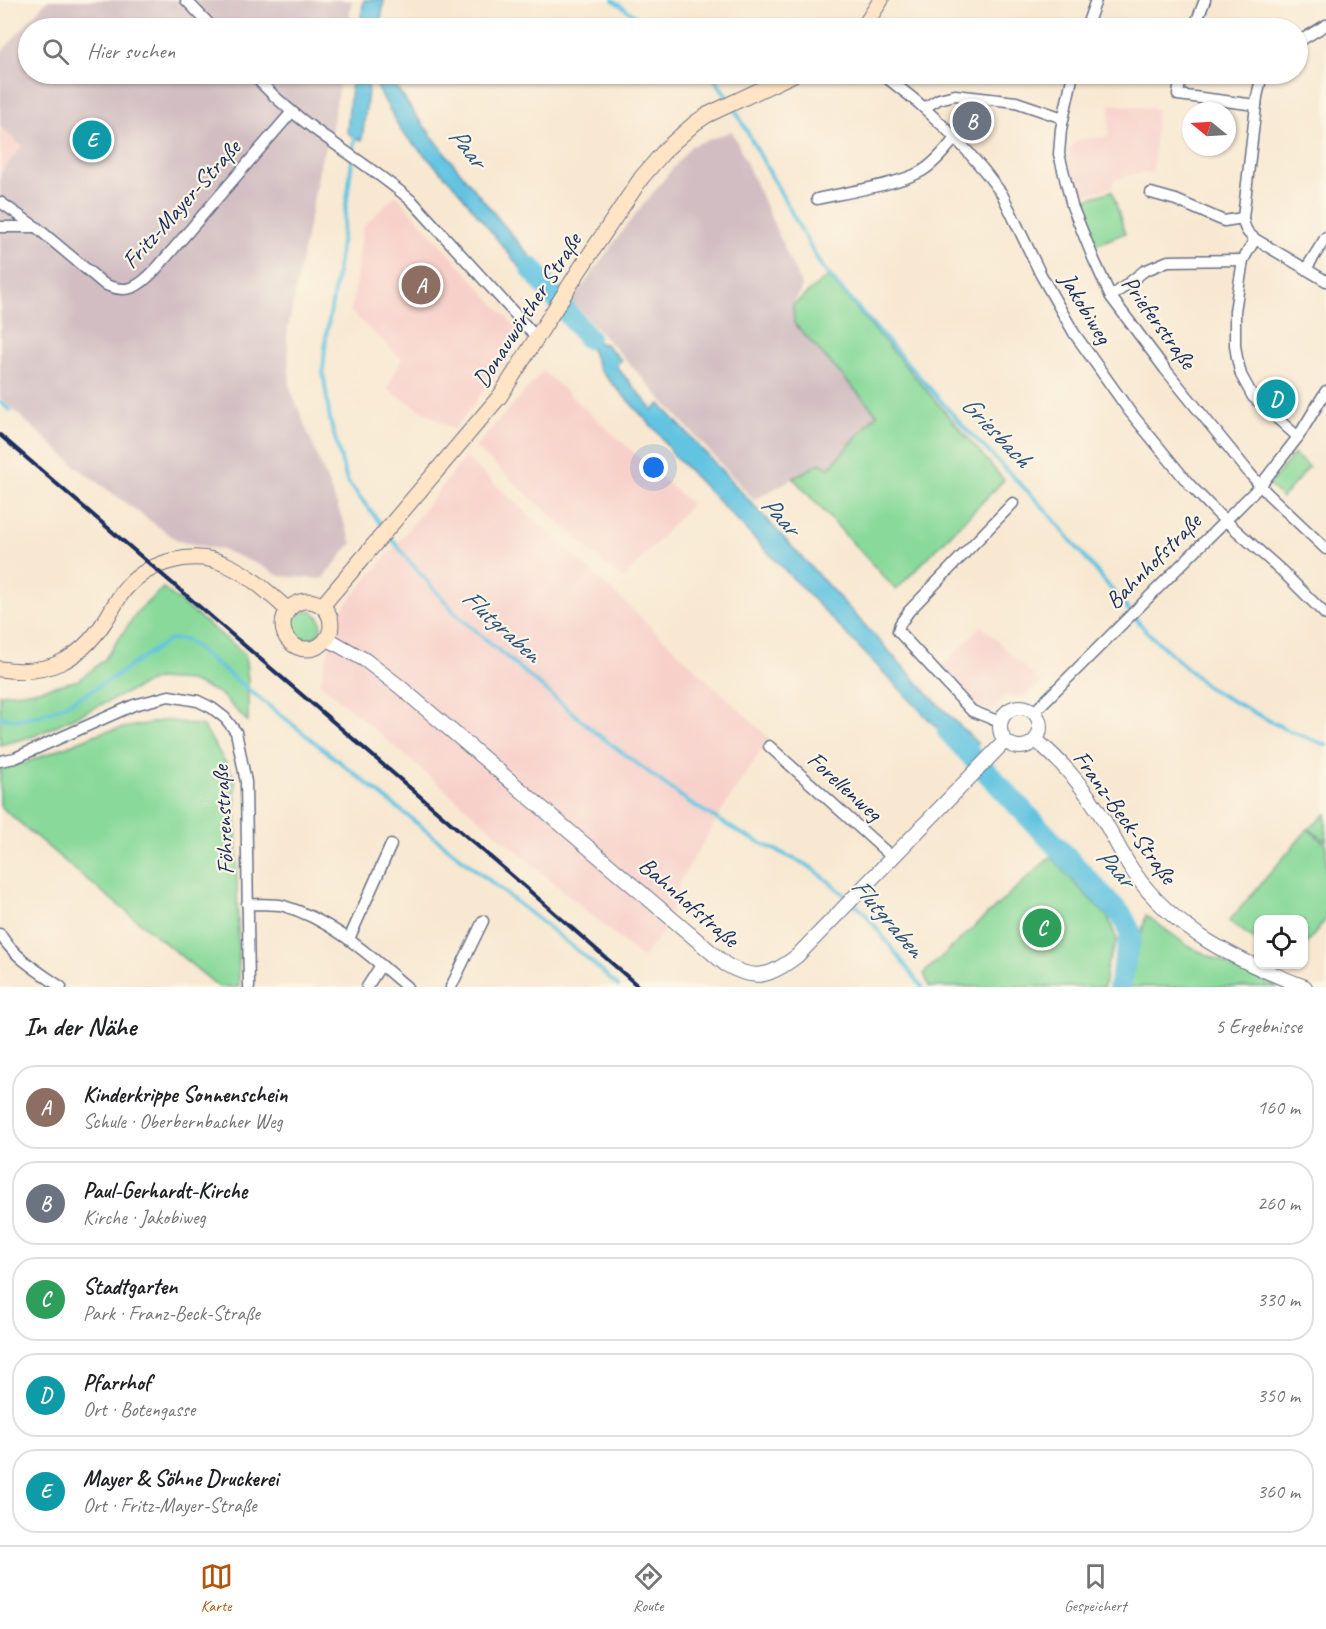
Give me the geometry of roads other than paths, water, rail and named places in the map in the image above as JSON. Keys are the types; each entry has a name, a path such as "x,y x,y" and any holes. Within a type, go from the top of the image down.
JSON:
{"main road":[{"path":"869,18 881,0"},
{"name":"Donauwörther Straße","path":"322,606 500,396 580,268 642,177 667,148 694,123 707,115 774,84"},
{"path":"0,669 19,672 39,671 64,661 87,644 128,586 141,575 164,563 183,558 207,559 225,563 262,587 288,610"},
{"path":"305,600 314,601 322,606 330,616 332,624 328,639 314,649 306,650 291,643 285,637 283,620 288,610 298,602 305,600"}],"street":[{"path":"186,0 203,18"},
{"path":"1090,18 1096,0"},
{"path":"1198,18 1205,0"},
{"path":"1308,36 1326,25"},
{"path":"263,84 291,112 335,146 395,187 432,221 537,338"},
{"name":"Jakobiweg","path":"894,84 955,138 978,162 1002,194 1041,275 1070,327 1130,412 1189,484 1226,522 1282,571 1326,615"},
{"name":"Prieferstraße","path":"1071,84 1059,154 1068,191 1094,260 1111,297 1165,369 1260,486 1326,549"},
{"path":"1180,84 1178,95 1256,105"},
{"path":"1260,84 1243,218 1248,233 1326,281"},
{"path":"924,108 939,99 955,95 1016,102 1064,118"},
{"name":"Fritz-Mayer-Straße","path":"0,202 36,227 104,284 115,289 127,290 136,287 156,270 291,112"},
{"path":"816,199 919,173 932,164 955,138"},
{"path":"1151,193 1176,200 1224,221 1243,218"},
{"path":"0,227 36,227"},
{"path":"1306,269 1326,237"},
{"path":"1255,239 1243,261 1235,311 1235,345 1241,375 1253,397 1298,437"},
{"path":"1111,297 1144,271 1168,261 1243,261"},
{"name":"Bahnhofstraße","path":"1034,712 1260,486 1298,437 1326,390"},
{"path":"1000,722 972,711 898,632 900,624 909,611 1013,503"},
{"name":"Bahnhofstraße","path":"328,639 365,660 399,686 724,964 738,972 750,975 762,975 781,968 797,956 1005,741"},
{"name":"Föhrenstraße","path":"0,761 15,758 134,705 169,696 198,701 225,718 236,732 246,783 249,987"},
{"path":"1014,707 1028,708 1034,712 1040,722 1036,740 1021,748 1009,745 1001,735 1000,722 1008,710 1014,707"},
{"name":"Franz-Beck-Straße","path":"1036,740 1084,789 1132,871 1161,905 1181,923 1229,954 1305,987"},
{"name":"Forellenweg","path":"768,746 893,858"},
{"path":"349,939 391,845"},
{"path":"247,904 282,906 299,912 349,939 407,987"},
{"path":"451,987 483,921"},
{"path":"0,934 10,948 33,968 61,987"},
{"path":"367,987 381,965"}],"water":[{"path":"364,0 384,0 381,18 361,18"},
{"path":"351,84 369,84 362,140 347,132"},
{"path":"376,84 394,84 419,120 556,286 546,300 453,184 402,132"},
{"path":"572,309 599,343 605,344 621,360 616,366 653,410 660,404 933,699 978,744 965,757 671,452 660,435 599,369 592,351 566,319"}],"waterway":[{"name":"Griesbach","path":"613,0 638,18"},
{"name":"Griesbach","path":"718,84 729,99"},
{"name":"Griesbach","path":"733,106 821,266 964,427 1045,509 1146,631 1210,689 1287,730 1326,745"},
{"name":"Flutgraben","path":"355,138 323,371 330,420 347,481 384,528"},
{"name":"Paar","path":"531,268 588,338"},
{"path":"0,402 10,410"},
{"name":"Flutgraben","path":"388,534 458,616 600,736 690,803 742,834 809,866 831,883 864,912 922,987"},
{"path":"0,717 18,719 40,715 88,693 171,639 186,640 587,958 618,986"},
{"name":"Paar","path":"948,731 1122,916 1131,934 1119,987"}],"railway":[{"path":"0,435 639,987"}],"place":[{"name":"Paul-Gerhardt-Kirche","path":"972,121"},
{"name":"Mayer & Söhne Druckerei","path":"92,140"},
{"name":"Kinderkrippe Sonnenschein","path":"421,285"},
{"name":"Pfarrhof","path":"1276,399"},
{"name":"Stadtgarten","path":"1042,928"}]}
